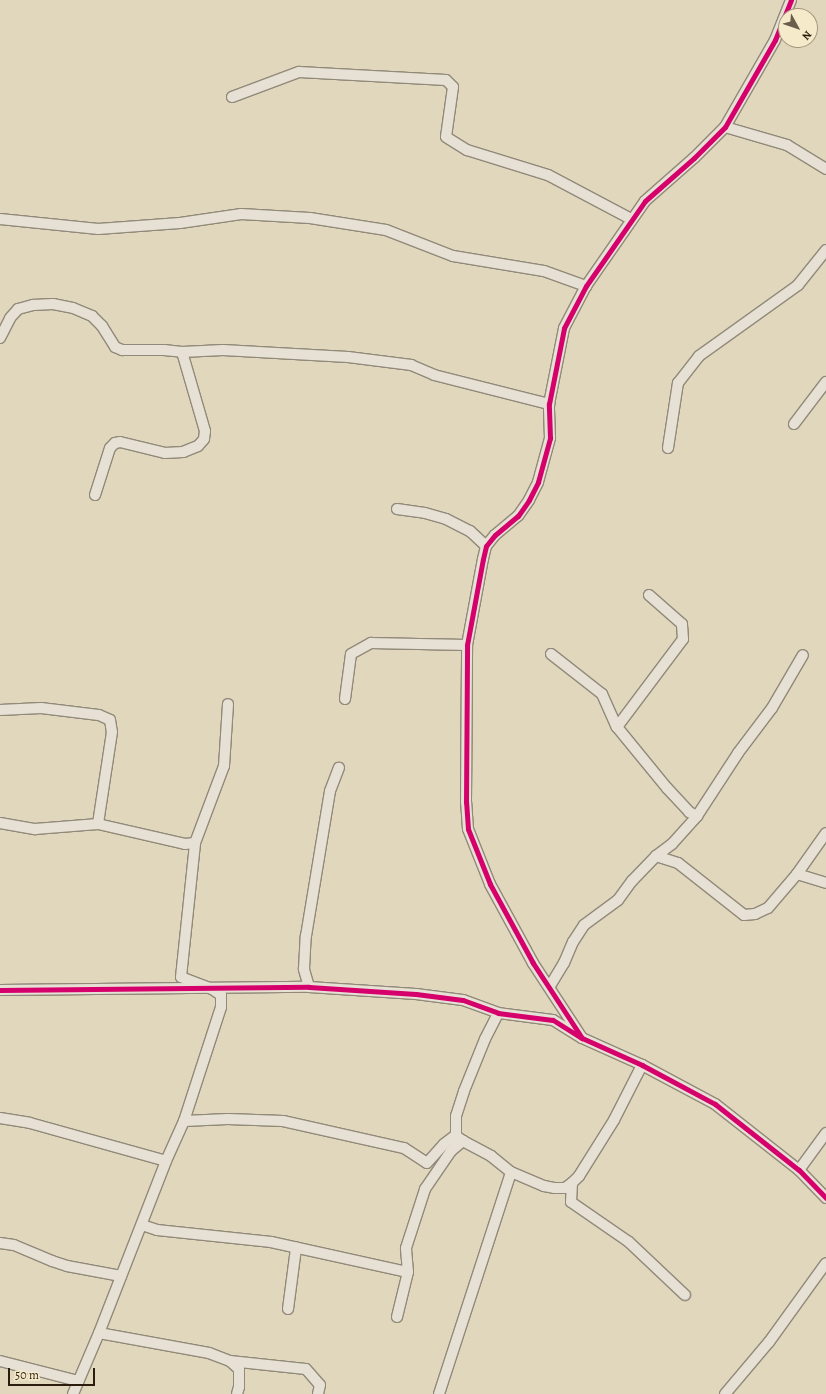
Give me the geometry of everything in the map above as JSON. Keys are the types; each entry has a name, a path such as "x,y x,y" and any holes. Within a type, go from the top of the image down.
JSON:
{"street":[{"path":"582,1038 550,986 533,963 490,884 468,829 466,802 466,645 486,546 495,535 518,516 529,500 538,482 550,438 549,404 564,328 586,286 631,218 645,202 694,158 725,127 775,40 791,0"},
{"path":"232,97 299,72 446,80 453,87 446,136 467,150 548,175 631,218"},
{"path":"725,127 787,145 826,169"},
{"path":"0,219 98,229 180,223 241,214 310,218 386,230 453,256 544,271 586,286"},
{"path":"668,448 678,383 699,356 798,284 826,250"},
{"path":"0,338 10,318 18,309 33,305 53,304 72,308 92,316 102,326 115,347 122,350 164,350 182,352 223,350 348,357 411,365 434,375 549,404"},
{"path":"95,495 110,448 115,444 120,442 165,453 171,453 183,452 198,446 204,439 206,431 182,352"},
{"path":"794,424 826,382"},
{"path":"397,509 425,513 446,519 470,531 486,546"},
{"path":"617,727 683,639 682,624 649,595"},
{"path":"345,699 351,654 371,643 466,645"},
{"path":"551,654 602,694 617,727 667,788 689,812 697,816"},
{"path":"550,986 564,963 573,942 584,926 618,900 632,880 656,856 672,844 697,816 738,753 772,708 803,655"},
{"path":"73,1394 99,1333 166,1161 184,1121 221,1007 221,995 212,989 181,977 196,843 224,766 228,704"},
{"path":"0,710 41,708 99,715 110,720 112,732 98,824"},
{"path":"309,987 304,969 306,936 330,791 339,768"},
{"path":"0,823 35,829 98,824 184,844 196,843"},
{"path":"656,856 678,863 744,915 755,914 768,908 797,874 826,833"},
{"path":"672,844 678,863"},
{"path":"797,874 826,883"},
{"path":"0,990 309,987 416,994 463,1000 498,1013 553,1020 582,1038 642,1065 715,1104 799,1170 826,1198"},
{"path":"397,1317 408,1272 406,1248 424,1189 459,1138 456,1116 464,1091 485,1039 498,1013"},
{"path":"571,1202 572,1184 614,1120 642,1065"},
{"path":"0,1118 36,1125 166,1161"},
{"path":"184,1121 228,1119 283,1121 404,1148 427,1163 444,1144 459,1138"},
{"path":"799,1170 826,1133"},
{"path":"459,1138 491,1156 511,1172 554,1188 571,1202 629,1242 685,1295"},
{"path":"439,1394 511,1172"},
{"path":"554,1188 564,1188 572,1184"},
{"path":"142,1225 157,1230 271,1242 408,1272"},
{"path":"0,1243 14,1245 67,1266 121,1276"},
{"path":"288,1309 296,1248"},
{"path":"725,1394 764,1348 826,1263"},
{"path":"99,1333 209,1353 230,1361 306,1370 320,1385 318,1394"},
{"path":"0,1361 78,1381"},
{"path":"230,1361 239,1369 239,1387 237,1394"}],"cycle path":[{"path":"582,1038 533,963 490,884 468,829 466,802 467,645 483,559 486,546 495,535 518,516 529,500 538,482 550,438 549,404 564,328 586,286 645,201 694,158 725,127 775,40 791,0"},
{"path":"0,990 309,987 416,994 463,1000 498,1013 553,1020 582,1038 642,1065 715,1104 799,1170 826,1198"}]}
